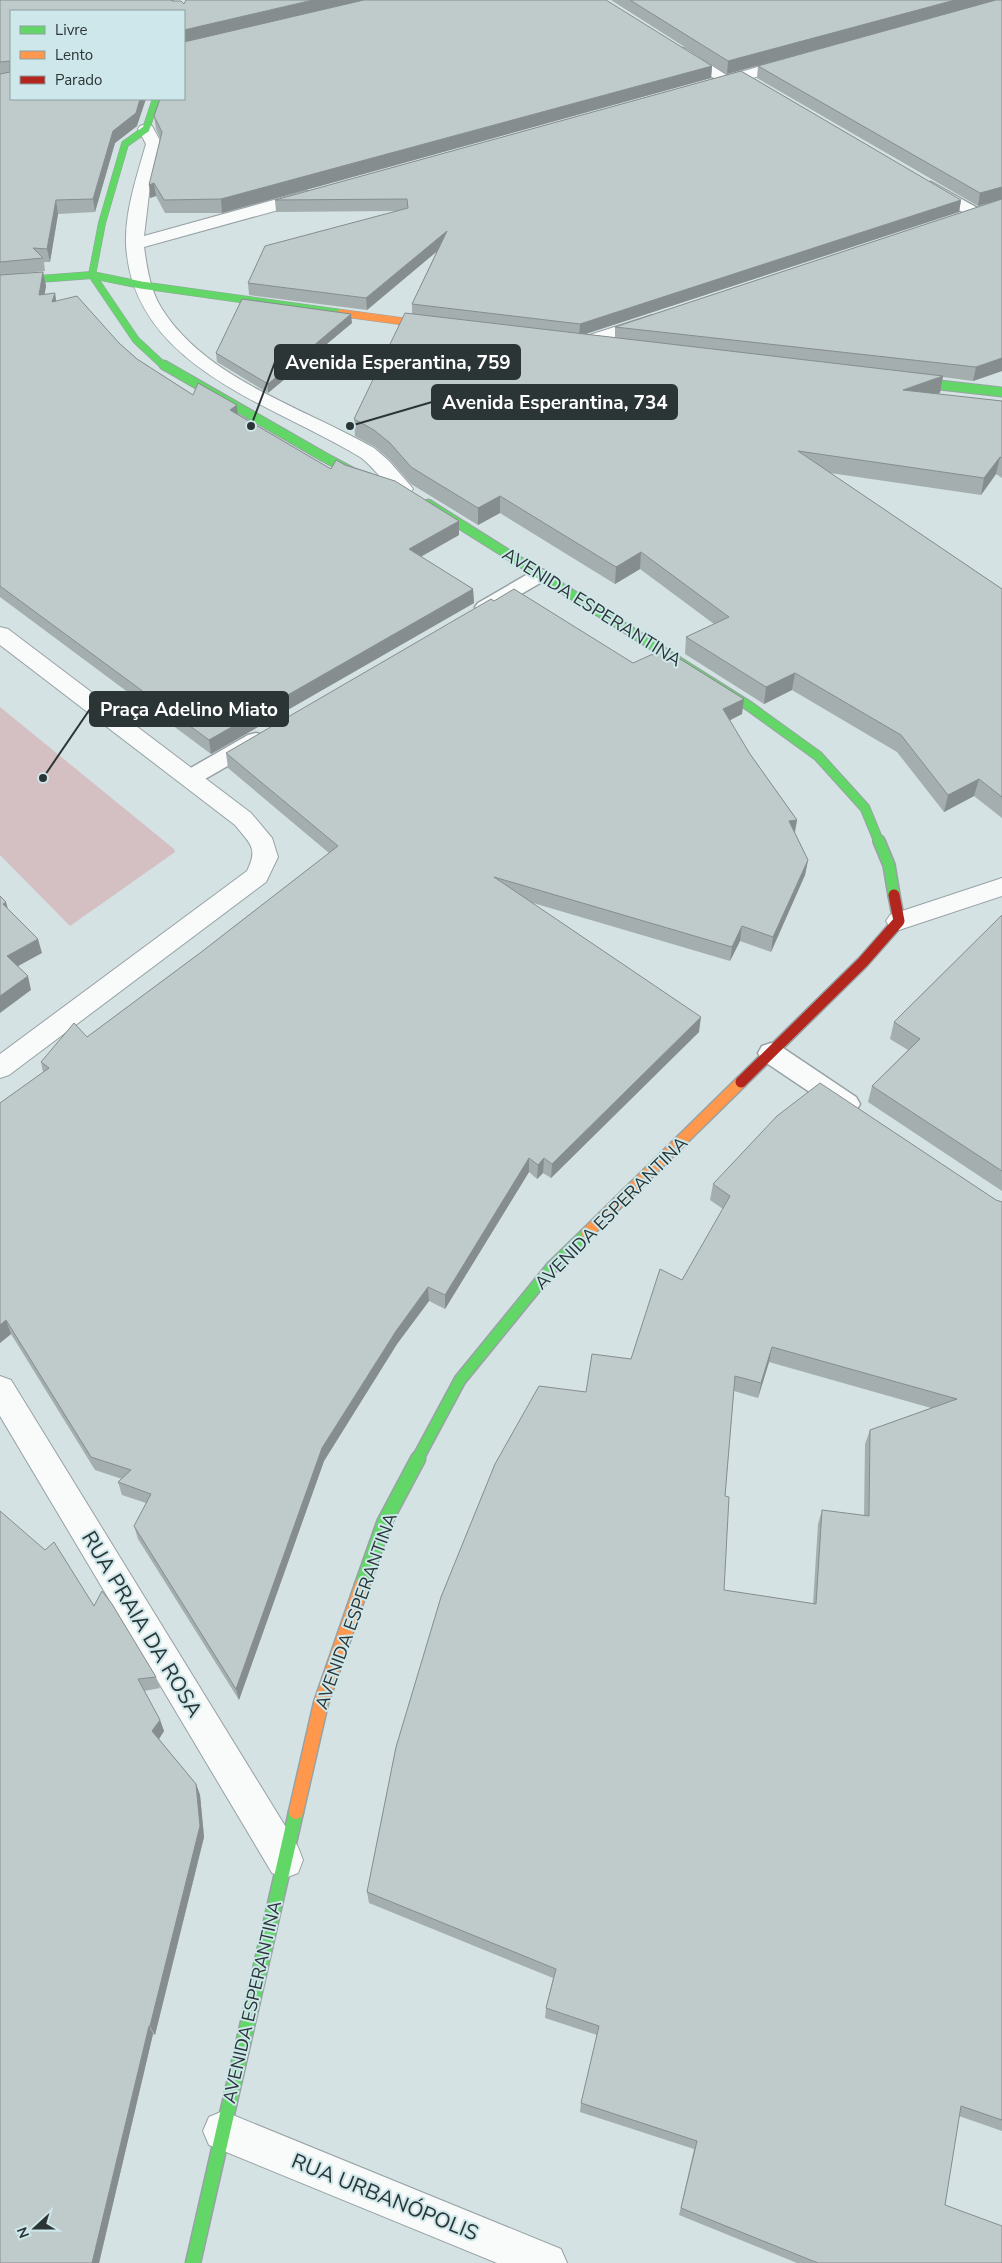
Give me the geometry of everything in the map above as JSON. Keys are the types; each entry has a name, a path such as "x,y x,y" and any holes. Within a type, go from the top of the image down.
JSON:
{"street":[{"path":"698,88 809,57"},
{"path":"92,275 102,223 125,144 146,129 156,100"},
{"name":"AVENIDA ESPERANTINA","path":"146,129 154,144 139,197 135,244 142,285 155,315 195,358 375,458 411,494"},
{"path":"135,244 326,191"},
{"path":"956,220 993,208"},
{"path":"0,282 92,275 142,285 446,327"},
{"name":"AVENIDA ESPERANTINA","path":"92,275 136,340 168,370 354,474 411,494 749,706 818,756 865,808 889,865 899,922 863,962 552,1267 460,1380 384,1523 320,1703 193,2263"},
{"path":"575,343 665,316"},
{"path":"575,343 610,347"},
{"path":"894,380 1002,392"},
{"path":"0,634 243,819 263,844 266,857 257,876 0,1068"},
{"path":"899,922 1002,887"},
{"name":"RUA PRAIA DA ROSA","path":"0,1389 284,1860"},
{"name":"RUA URBANÓPOLIS","path":"224,2131 546,2263"}],"lane":[{"path":"670,45 735,78 758,86"},
{"path":"917,179 975,214"},
{"path":"472,615 540,575"},
{"path":"190,778 276,729"},
{"path":"771,1053 870,1119"}],"shaded area":[{"path":"0,707 174,849 175,852 70,926 0,855"}],"building":[{"path":"0,0 171,0 181,1 184,4 186,0 313,0 185,30 185,10 10,10 10,61 0,62"},
{"path":"364,0 606,0 712,66 221,199 164,200 154,183 149,185 162,132 154,116 160,100 185,100 185,42"},
{"path":"630,0 955,0 728,61"},
{"path":"996,0 1002,0 1002,187 980,193 758,66"},
{"path":"741,71 961,200 580,324 412,304 447,231 366,298 248,283 265,246 408,208 407,199 275,200"},
{"path":"10,72 10,100 140,100 136,113 113,131 93,199 56,200 47,249 33,248 43,258 0,262 0,74"},
{"path":"1002,199 1002,358 976,367 615,327"},
{"path":"43,272 39,295 55,293 52,302 77,296 119,343 137,359 193,395 198,383 237,405 230,410 331,469 336,460 345,465 395,481 459,521 409,549 473,589 209,740 0,586 0,275"},
{"path":"242,299 351,314 268,384 216,353"},
{"path":"405,313 943,376 903,390 1002,401 1002,458 1000,457 984,478 798,451 1002,589 1002,797 979,779 948,795 901,735 795,673 766,687 686,637 729,617 641,552 616,567 500,496 478,508 411,467 390,443 374,430 354,419"},
{"path":"514,589 633,663 664,649 744,699 723,709 750,754 797,820 789,821 808,860 773,937 742,926 732,947 494,877 701,1017 552,1164 544,1158 538,1165 529,1158 445,1295 428,1287 396,1331 322,1448 236,1689 134,1526 151,1494 118,1482 131,1470 91,1457 6,1320 0,1325 0,1103 49,1068 41,1062 74,1023 87,1037 200,953 338,846 226,753 491,599 494,601"},
{"path":"0,896 6,902 3,904 38,939 7,956 28,976 0,996"},
{"path":"1002,915 1002,1171 872,1086 920,1039 894,1022"},
{"path":"820,1083 996,1200 1002,1202 1002,2120 961,2106 945,2205 1002,2226 1002,2263 818,2263 681,2208 697,2141 581,2103 599,2026 546,2008 556,1969 367,1892 396,1747 441,1597 495,1464 539,1386 586,1392 592,1354 631,1359 660,1269 682,1280 730,1196 713,1184 777,1116","holes":["772,1347 957,1399 870,1430 869,1516 822,1510 816,1604 724,1590 729,1497 725,1496 735,1376 761,1383"]},
{"path":"0,1511 45,1550 54,1542 94,1606 102,1591 112,1604 156,1677 138,1679 160,1720 152,1731 196,1784 200,1826 149,2026 92,2263 0,2263"}],"traffic: fast":[{"path":"156,100 146,129 125,144 102,223 92,275 136,340 168,369 324,457 354,473 369,478"},
{"path":"0,282 92,275 141,285 341,313"},
{"path":"904,381 1002,392"},
{"path":"428,504 749,706 818,756 865,808 889,865 894,895"},
{"path":"362,1585 384,1523 460,1380 552,1267 587,1233"},
{"path":"193,2263 296,1812"}],"traffic: slow":[{"path":"341,313 437,326"},
{"path":"587,1233 741,1082"},
{"path":"296,1812 321,1703 362,1585"}],"traffic: jam":[{"path":"741,1082 863,962 899,921 894,895"}],"place":[{"name":"Avenida Esperantina, 759","path":"251,426"},
{"name":"Avenida Esperantina, 734","path":"350,426"},
{"name":"Praça Adelino Miato","path":"43,778"}]}
